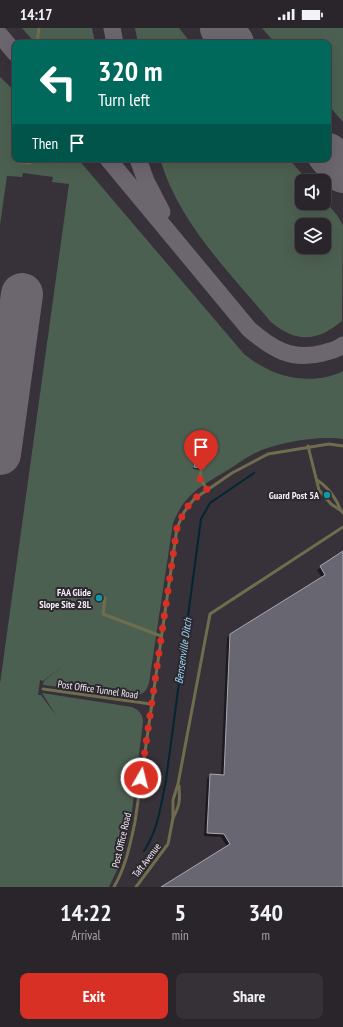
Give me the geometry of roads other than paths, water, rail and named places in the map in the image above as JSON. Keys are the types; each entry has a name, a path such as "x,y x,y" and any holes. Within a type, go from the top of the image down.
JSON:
{"lane":[{"path":"37,40 39,28"},
{"path":"19,162 30,163"},
{"name":"Post Office Road","path":"114,887 121,875 128,856 135,822 177,528 184,512 194,499 207,489 232,473 268,454 308,446 329,444 343,446"},
{"path":"308,446 319,490 326,500 342,512"},
{"path":"201,471 200,479 207,489"},
{"path":"317,480 329,490 342,512"},
{"path":"178,784 210,614 343,527"},
{"path":"105,598 103,614 162,636"},
{"name":"Post Office Tunnel Road","path":"43,689 152,704"},
{"name":"Taft Avenue","path":"173,818 179,808 180,802 178,784"},
{"name":"Taft Avenue","path":"136,887 168,844 173,818 172,807 178,784"}],"waterway":[{"name":"Bensenville Ditch","path":"144,851 156,826 166,780 201,519 210,503 254,473"}],"place":[{"name":"Guard Post 5A","path":"327,495"},
{"name":"FAA Glide Slope Site 28L","path":"99,598"}]}
